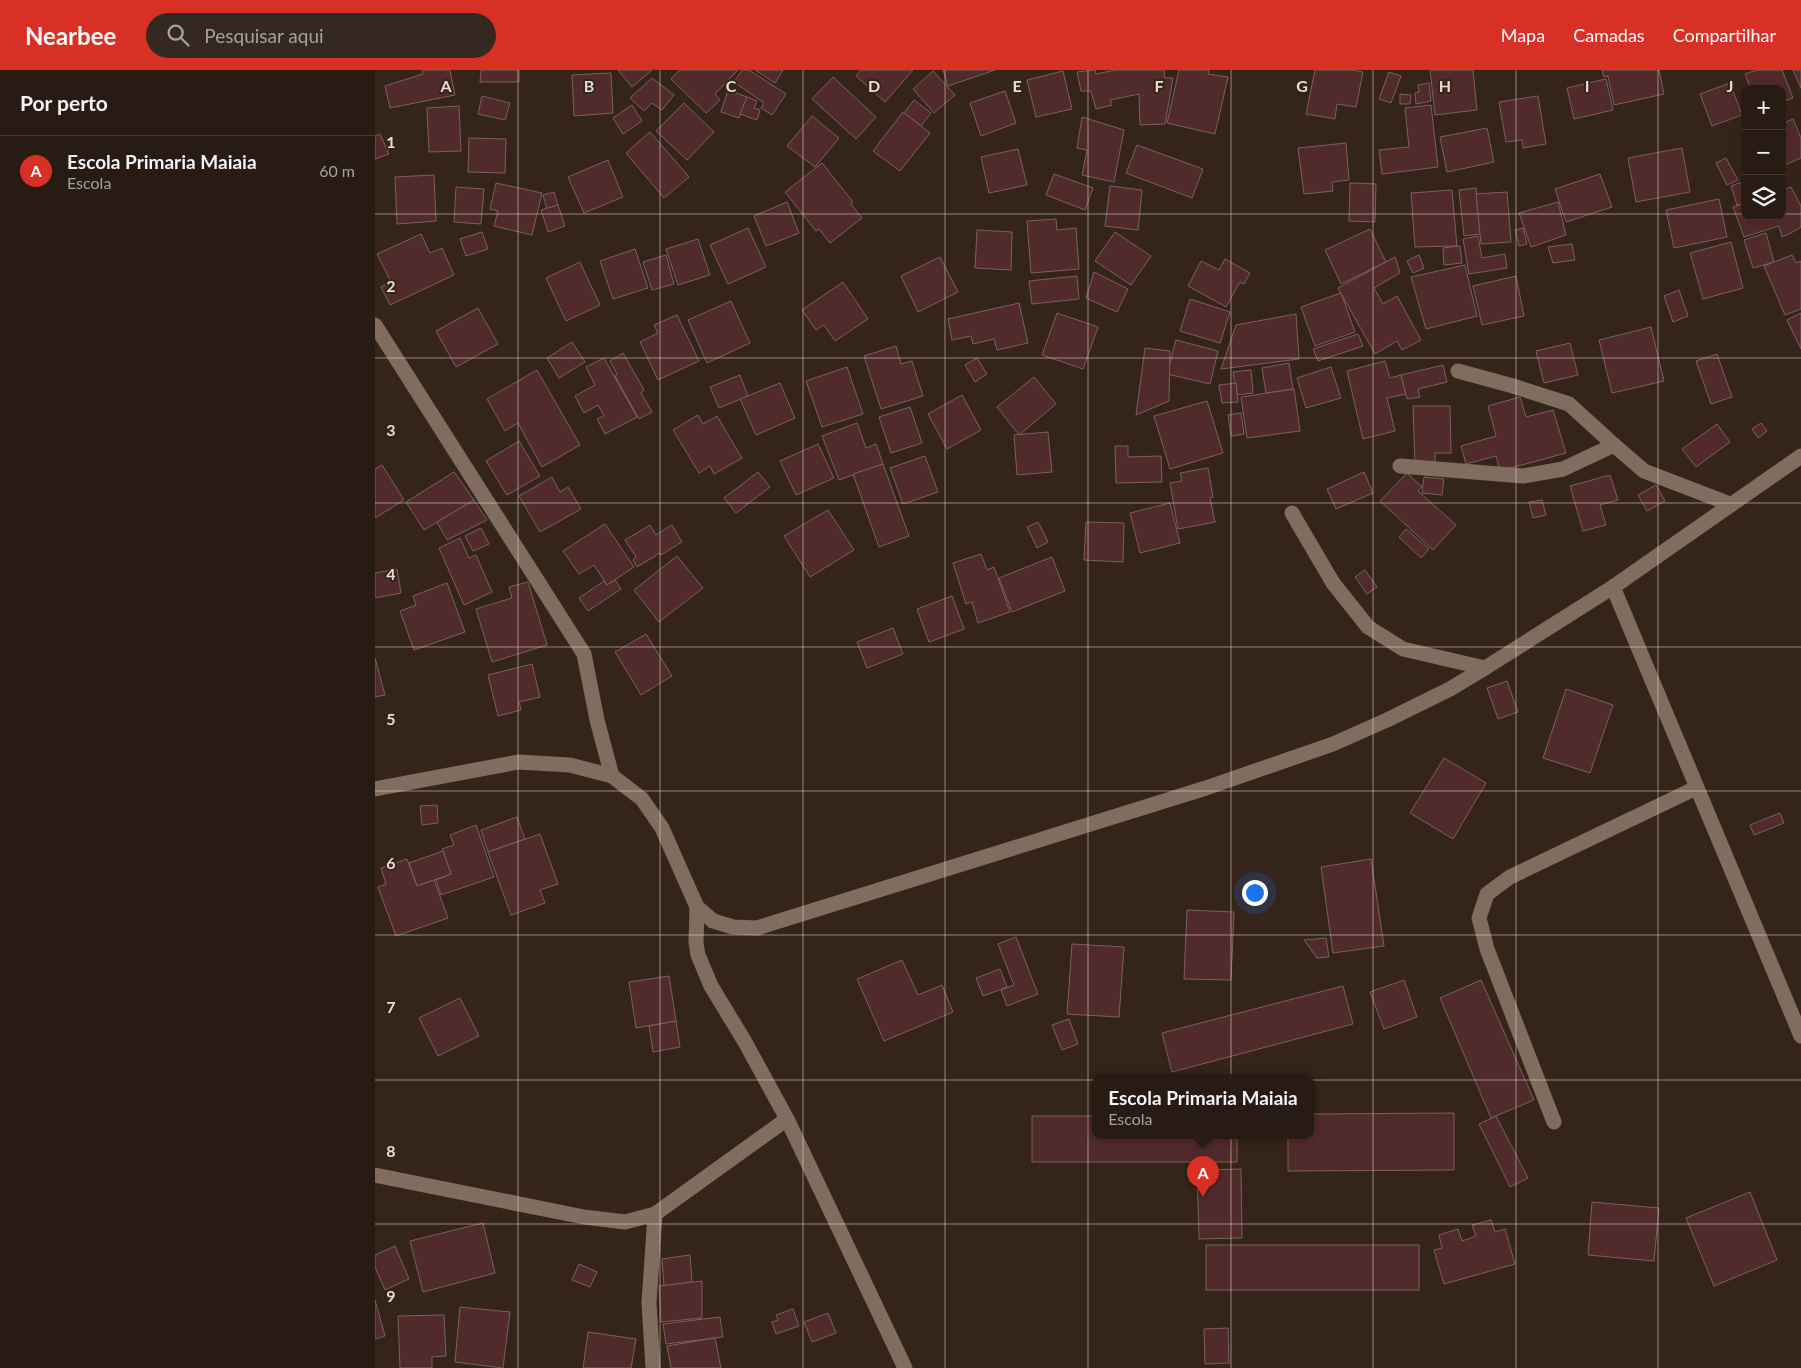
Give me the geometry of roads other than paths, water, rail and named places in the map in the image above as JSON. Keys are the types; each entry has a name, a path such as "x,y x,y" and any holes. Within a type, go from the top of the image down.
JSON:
{"street":[{"path":"375,324 584,654 597,720 612,776"},
{"path":"1458,371 1569,404 1644,471 1731,504"},
{"path":"1400,466 1523,476 1563,469 1614,445"},
{"path":"697,907 713,920 733,927 757,928 1197,791 1333,744 1434,696 1485,668 1613,587 1801,456"},
{"path":"1292,513 1333,583 1368,628 1403,649 1485,668"},
{"path":"1613,587 1801,1036"},
{"path":"375,789 517,762 570,765 612,776 642,798 662,828 697,907 696,943 698,955 711,986 745,1042 787,1119 905,1368"},
{"path":"1554,1122 1487,949 1479,918 1487,894 1510,877 1696,788"},
{"path":"375,1175 584,1217 625,1222 655,1214 787,1119"},
{"path":"653,1368 649,1303 655,1214"}],"place":[{"name":"Escola Primaria Maiaia","path":"1203,1197"}]}
